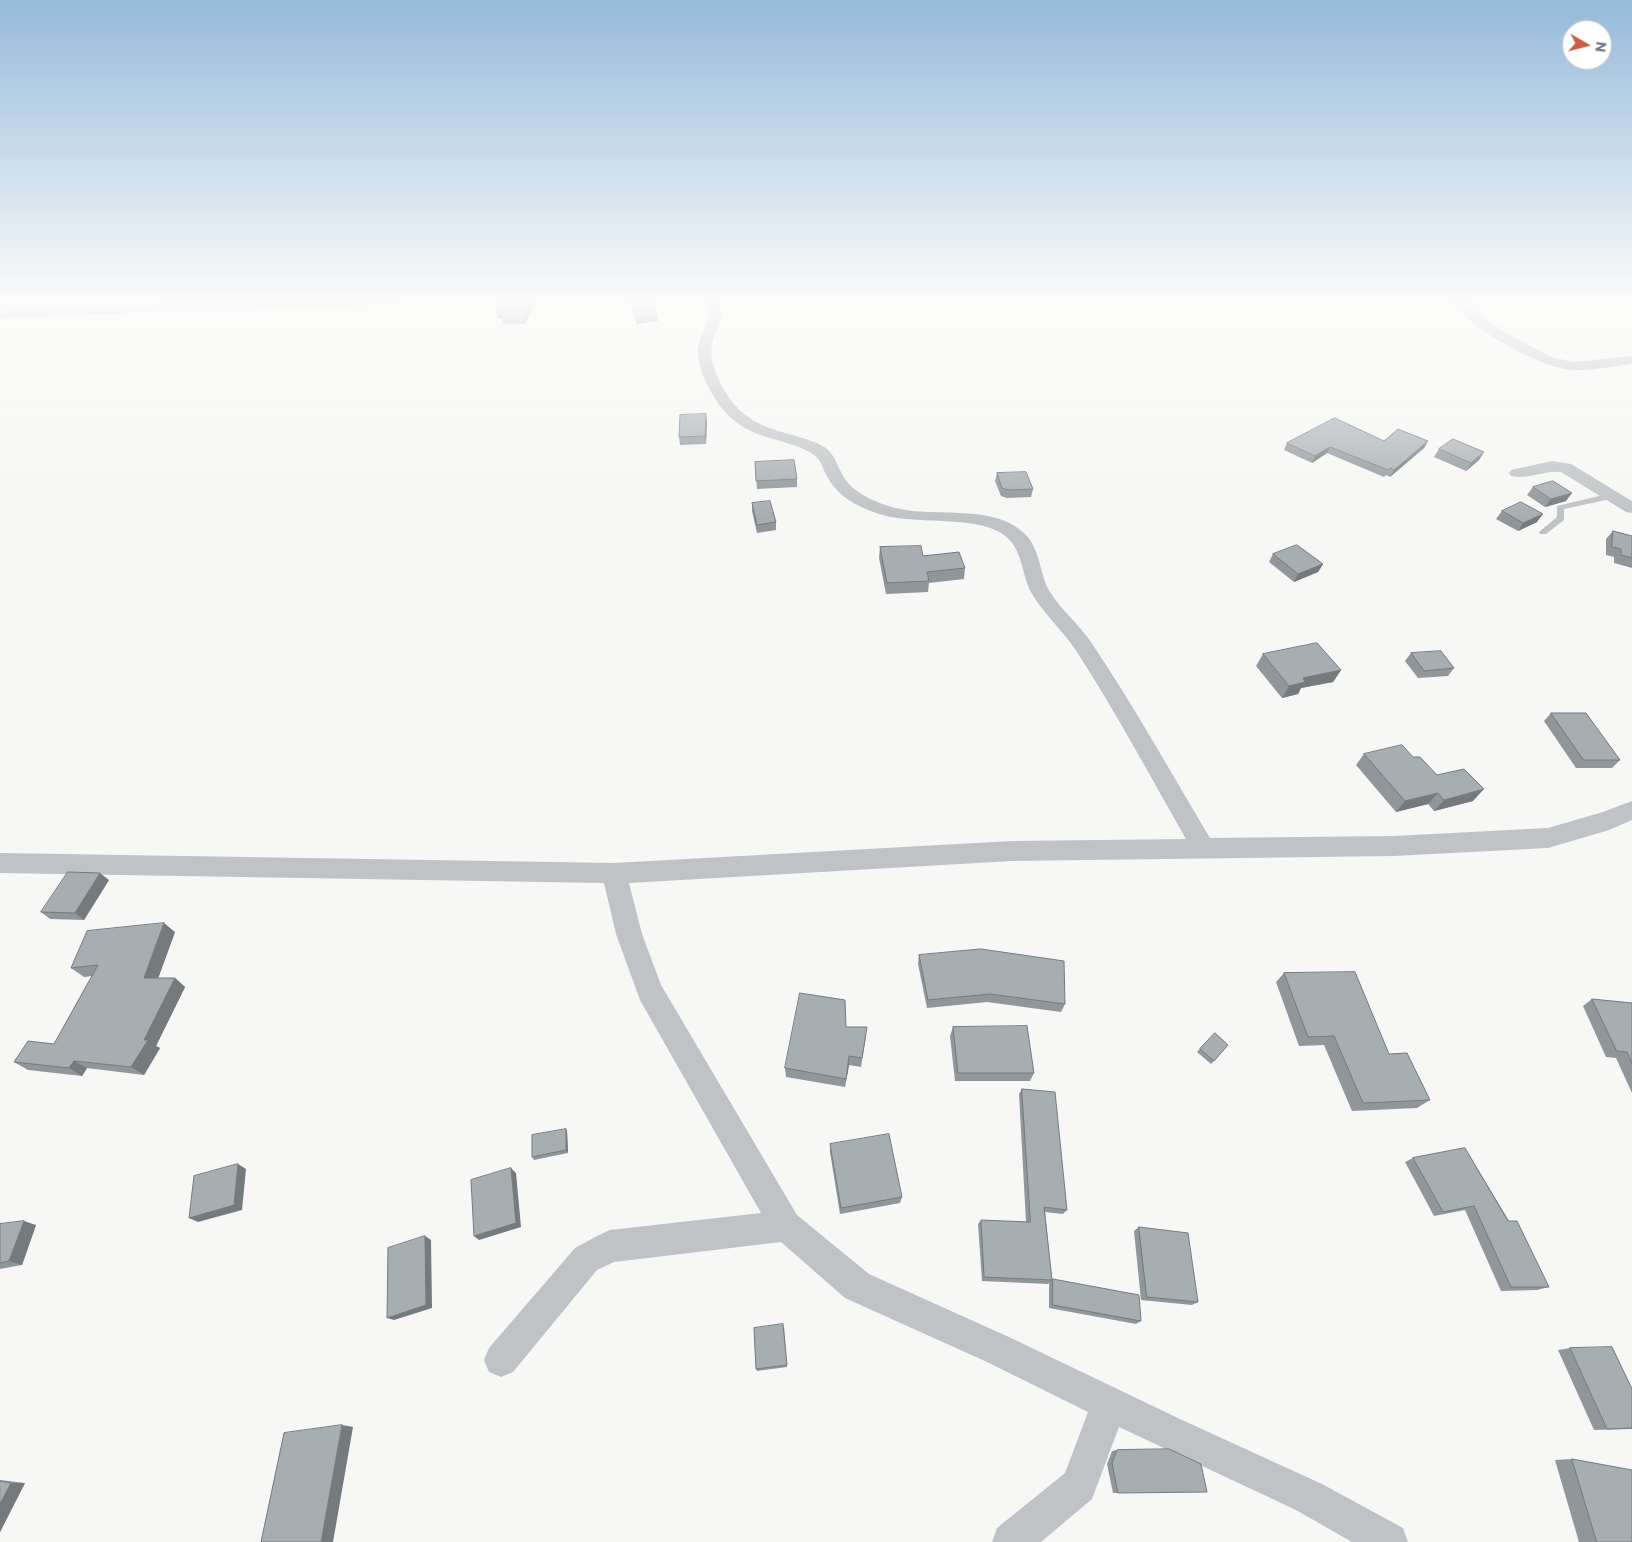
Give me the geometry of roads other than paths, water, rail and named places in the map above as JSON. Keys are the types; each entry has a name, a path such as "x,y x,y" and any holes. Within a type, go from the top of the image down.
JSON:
{"street":[{"path":"710,374 715,385 733,412 744,424 755,430 806,444 821,452 840,484 848,492 878,507 906,515 985,522 1005,527 1019,538 1028,554 1040,592 1082,643 1204,849"},
{"path":"1516,473 1552,466 1565,467 1632,508"},
{"path":"0,863 614,873 1012,851 1394,846 1548,838 1609,820 1632,810"},
{"path":"614,873 628,934 650,991 786,1226 857,1286 999,1350 1309,1498 1389,1542"},
{"path":"501,1360 586,1259 610,1246 786,1226"},
{"path":"1011,1542 1078,1486 1109,1404"}],"lane":[{"path":"1543,532 1561,518 1560,508 1563,506 1612,496"}]}
